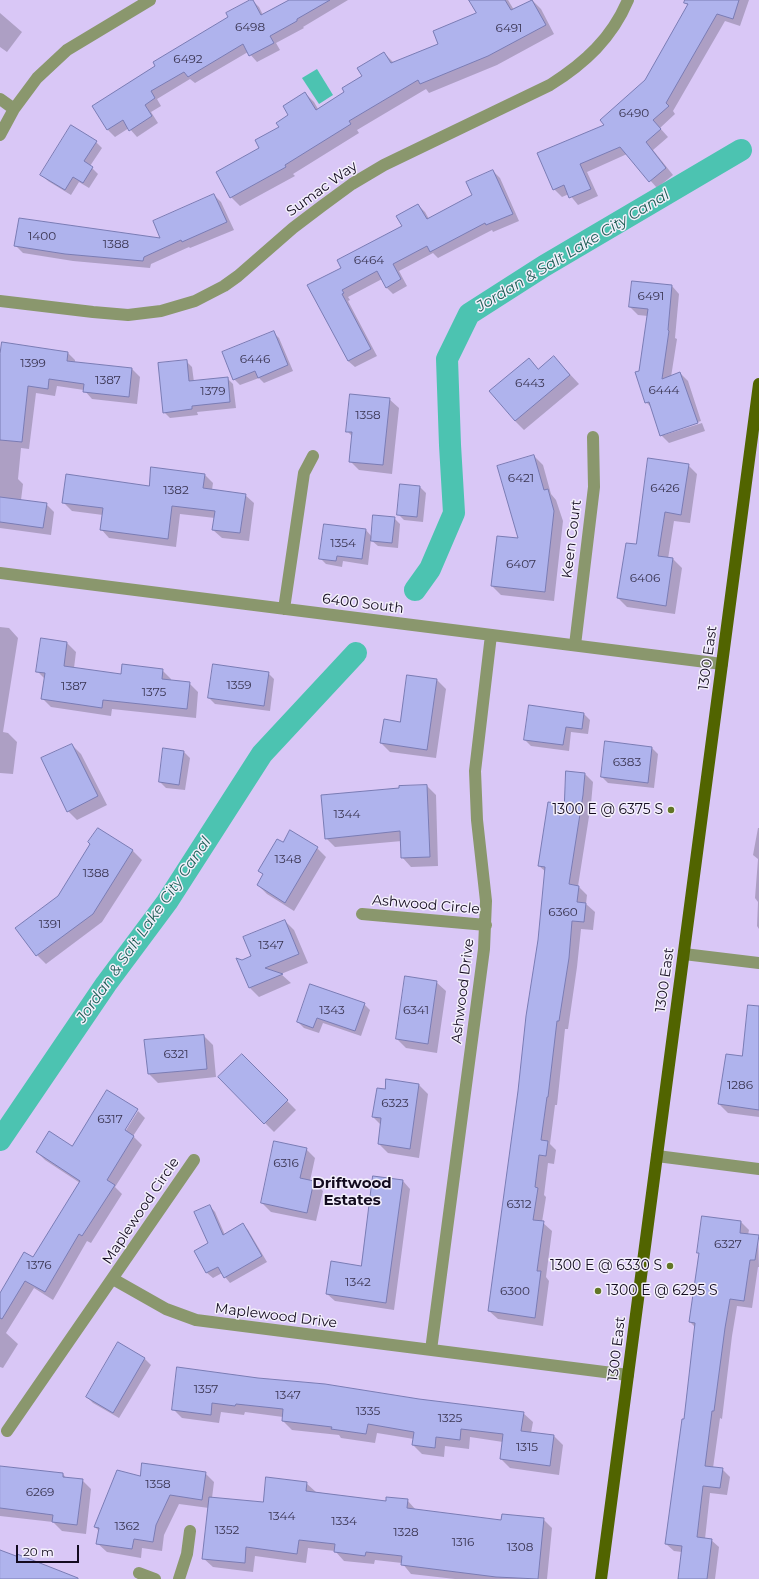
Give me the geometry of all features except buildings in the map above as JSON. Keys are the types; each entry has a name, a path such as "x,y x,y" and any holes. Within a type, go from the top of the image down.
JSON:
{"main road":[{"name":"1300 East","path":"601,1579 722,664 755,441 759,384"}],"street":[{"path":"0,135 14,109 37,78 67,50 150,0"},
{"name":"Sumac Way","path":"0,301 128,315 173,308 210,294 238,276 293,228 352,184 384,165 550,85 569,73 602,43 615,25 628,0"},
{"path":"0,99 14,109"},
{"name":"Keen Court","path":"575,645 594,487 593,437"},
{"path":"284,609 304,473 313,456"},
{"name":"6400 South","path":"0,573 722,664"},
{"name":"Ashwood Drive","path":"431,1350 486,925 486,900 477,820 475,771 491,635"},
{"name":"Ashwood Circle","path":"362,914 486,925"},
{"path":"684,954 759,963"},
{"path":"657,1156 759,1169"},
{"name":"Maplewood Circle","path":"113,1279 194,1160"},
{"path":"7,1431 113,1279"},
{"name":"Maplewood Drive","path":"113,1279 166,1310 196,1320 628,1375"},
{"path":"179,1579 187,1554 190,1532"},
{"path":"139,1573 155,1579"}],"shaded area":[{"path":"317,69 333,95 319,104 302,78"}],"waterway":[{"name":"Jordan & Salt Lake City Canal","path":"415,590 430,569 454,513 447,359 469,314 544,266 741,150"},
{"name":"Jordan & Salt Lake City Canal","path":"0,1140 106,984 167,902 262,754 356,653"}],"place":[{"name":"1300 E @ 6375 S","path":"671,810"},
{"name":"1300 E @ 6330 S","path":"670,1266"},
{"name":"1300 E @ 6295 S","path":"598,1291"}],"district":[{"name":"Driftwood Estates","path":"352,1192"}]}
